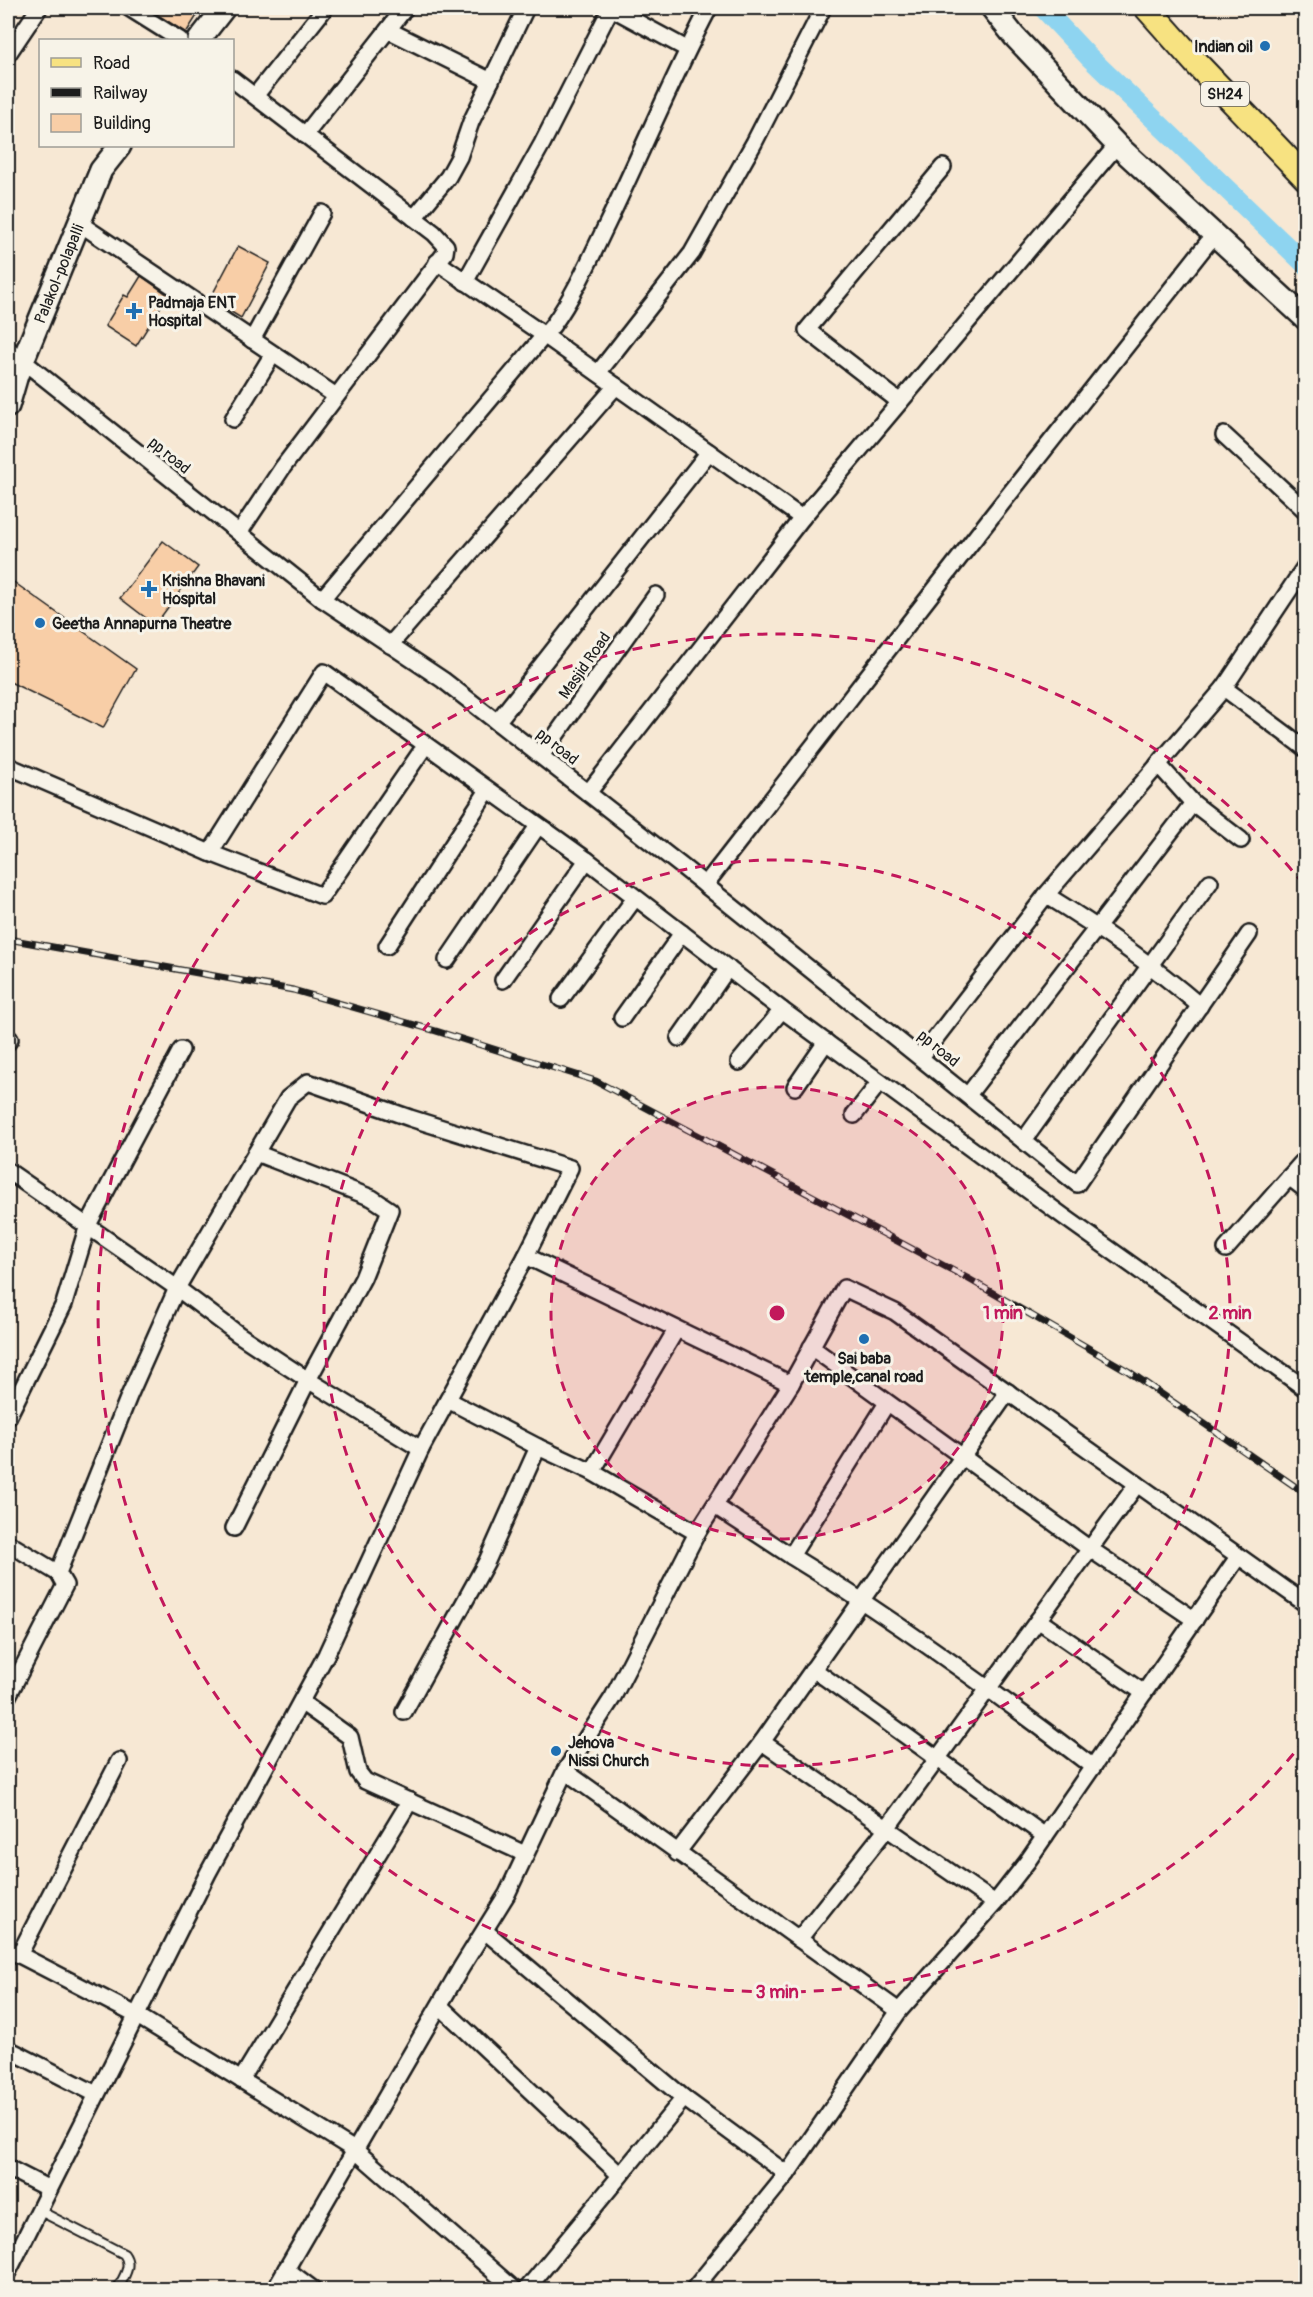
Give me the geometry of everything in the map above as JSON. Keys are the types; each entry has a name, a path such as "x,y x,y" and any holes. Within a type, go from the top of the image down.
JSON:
{"main road":[{"path":"200,39 224,8"},
{"path":"992,8 1014,36 1117,145 1305,319"},
{"name":"SH24","path":"1147,8 1305,178"},
{"name":"Palakol-polapalli","path":"8,406 15,355 79,223 101,170 119,147"}],"street":[{"path":"8,54 39,8"},
{"path":"129,8 178,39"},
{"path":"255,96 325,8"},
{"path":"305,135 405,8"},
{"path":"414,218 448,177 459,157 471,122 526,8"},
{"path":"465,282 542,144 611,8 687,49"},
{"path":"322,599 544,335 569,301 630,176 687,49 709,8"},
{"path":"598,373 692,253 754,143 823,8"},
{"path":"388,30 491,81"},
{"path":"234,80 414,218 446,246 445,253 283,467 239,533"},
{"path":"588,793 802,518 1117,145"},
{"path":"900,402 807,330 943,167"},
{"path":"252,340 322,213"},
{"path":"79,223 336,396"},
{"path":"705,885 992,516 1215,235"},
{"path":"437,262 802,518"},
{"path":"233,419 273,354"},
{"name":"pp road","path":"15,355 322,599 443,680 541,756 921,1057 1077,1184 1200,1006"},
{"path":"390,645 616,386"},
{"path":"1224,435 1305,511"},
{"path":"497,722 709,452"},
{"path":"921,1057 1046,895 1224,688 1305,565"},
{"name":"Masjid Road","path":"541,756 656,595"},
{"path":"210,853 324,672 586,860 782,1010 1063,1216 1305,1389"},
{"path":"1224,688 1305,749"},
{"path":"8,766 210,853 322,896 425,746"},
{"path":"1158,764 1192,803 1240,840"},
{"path":"387,946 488,790"},
{"path":"968,1095 1192,803"},
{"path":"447,960 538,826"},
{"path":"503,980 586,860"},
{"path":"1024,1140 1210,882"},
{"path":"1046,895 1098,927 1150,964 1200,1006 1249,934"},
{"path":"561,999 636,898"},
{"path":"622,1018 682,933"},
{"path":"679,1038 728,968"},
{"path":"739,1062 782,1010"},
{"path":"795,1087 826,1042"},
{"path":"8,1417 64,1304 88,1225 181,1050"},
{"path":"8,2271 208,1873 326,1655 421,1449 526,1256 570,1168 410,1118 308,1082 288,1098 177,1288 129,1396 58,1573"},
{"path":"854,1115 880,1082"},
{"path":"234,1528 308,1380 363,1278 390,1209 372,1198 256,1153"},
{"path":"1226,1249 1305,1158"},
{"path":"8,1171 177,1288 238,1334 421,1449"},
{"path":"1289,1177 1305,1190"},
{"path":"526,1256 791,1384"},
{"path":"274,2289 342,2170 356,2151 507,1894 565,1771 613,1697 697,1533 791,1384 844,1288 895,1312 1305,1604"},
{"path":"592,1472 676,1330"},
{"path":"811,1347 962,1458 1195,1620"},
{"path":"677,1853 762,1742 1008,1392"},
{"path":"448,1400 592,1472 697,1533"},
{"path":"791,1556 887,1403"},
{"path":"404,1712 487,1561 538,1447"},
{"path":"799,1939 887,1828 1137,1484"},
{"path":"714,1506 862,1599 989,1688 1093,1767"},
{"path":"8,1543 58,1573 64,1584 8,1696"},
{"path":"693,2289 787,2174 899,2011 994,1903 1045,1836 1238,1557"},
{"path":"1038,1620 1144,1693"},
{"path":"813,1669 1045,1836"},
{"path":"301,1702 350,1737 358,1772 365,1781 525,1854"},
{"path":"762,1742 994,1903"},
{"path":"119,1761 14,1952 136,2015 356,2151 515,2289"},
{"path":"565,1771 899,2011"},
{"path":"241,2080 410,1801"},
{"path":"485,1931 684,2098 787,2174"},
{"path":"440,2006 620,2175"},
{"path":"8,2049 96,2094"},
{"path":"526,2289 684,2098"},
{"path":"8,2168 49,2189"},
{"path":"286,2269 314,2289"}],"lane":[{"path":"38,2210 124,2254 129,2260 129,2266 117,2289"}],"building":[{"path":"147,8 189,8 198,14 186,33"},
{"path":"238,246 270,263 241,318 210,299"},
{"path":"141,276 168,295 136,346 105,326 124,295 128,297"},
{"path":"163,541 198,567 155,625 120,598"},
{"name":"Geetha Annapurna Theatre","path":"8,578 136,669 103,728 8,681"}],"waterway":[{"path":"1043,8 1088,56 1306,265"}],"railway":[{"path":"8,939 293,990 436,1031 596,1081 967,1278 1128,1371 1306,1494"}],"place":[{"name":"Indian oil","path":"1265,46"},
{"name":"Padmaja ENT Hospital","path":"134,311"},
{"name":"Krishna Bhavani Hospital","path":"149,589"},
{"name":"Geetha Annapurna Theatre","path":"40,623"},
{"name":"Sai baba temple,canal road","path":"864,1339"},
{"name":"Jehova Nissi Church","path":"556,1751"}]}
